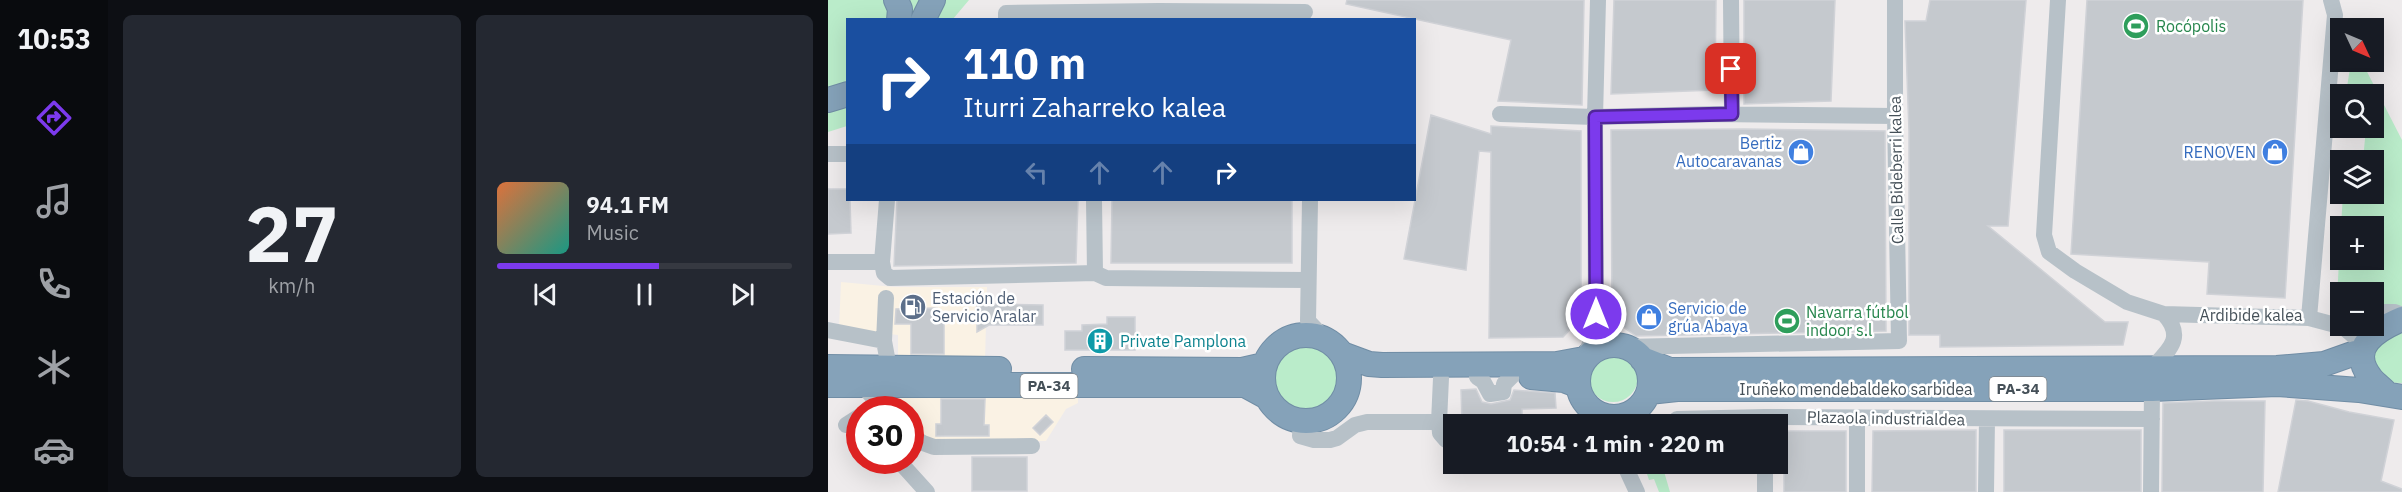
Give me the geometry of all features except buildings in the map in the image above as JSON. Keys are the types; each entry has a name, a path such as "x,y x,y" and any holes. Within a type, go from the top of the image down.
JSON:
{"highway":[{"path":"896,0 900,9 899,18"},
{"path":"924,18 933,0"},
{"path":"828,100 846,95"},
{"path":"828,111 846,106"},
{"name":"Iruñeko mendebaldeko sarbidea","path":"1638,409 1677,388 2152,379 2324,364 2362,349 2388,325 2402,317"},
{"path":"1267,398 1263,381 1264,365 1274,349 1289,338 1307,335 1368,364 1382,365 1557,364 1584,359 1599,348 1608,345 1630,350 1649,375 1638,409"},
{"path":"1301,421 1320,419 1329,415 1347,393 1349,373 1334,347"},
{"name":"Iruñeko mendebaldeko sarbidea","path":"2362,349 2370,377 2398,397"},
{"name":"Iruñeko mendebaldeko sarbidea","path":"1630,350 1670,370 2152,379 2330,387 2398,397"},
{"path":"1347,393 1372,379 1512,376 1564,380 1577,386 1578,374 1584,359"},
{"name":"PA-34","path":"828,367 1242,370 1264,365"},
{"name":"PA-34","path":"828,385 1245,385 1267,398 1277,411 1291,419 1301,421"},
{"name":"PA-34","path":"1577,386 1582,400 1594,414"}],"street":[{"path":"1584,359 1593,333 1596,314 1595,117 1598,0"},
{"path":"1731,0 1732,114"},
{"name":"Calle Bideberri kalea","path":"1630,350 1899,341 1895,0"},
{"name":"Ardibide kalea","path":"2058,0 2044,235 2049,252 2075,271 2127,302 2164,314 2308,318 2335,15 2331,0"},
{"path":"1005,18 1006,13 1305,10"},
{"path":"1500,114 1595,117 1732,114 1895,116"},
{"path":"828,154 846,154"},
{"path":"886,201 882,262 884,273 890,278 1095,273 1106,278 1307,280"},
{"path":"1094,201 1095,273"},
{"path":"1310,201 1308,321 1334,347"},
{"path":"828,262 882,262"},
{"path":"886,298 884,341 889,368"},
{"path":"2384,312 2395,312 2402,317"},
{"path":"1596,314 1611,337 1630,350"},
{"path":"2151,492 2152,379 2175,338 2171,322 2164,314"},
{"path":"2308,318 2330,315"},
{"path":"2308,318 2343,327 2362,349"},
{"path":"828,330 884,341"},
{"path":"1441,378 1439,422 1440,433 1443,436"},
{"path":"863,386 871,396"},
{"path":"1857,417 1857,492"},
{"name":"Plazaola industrialdea","path":"1788,420 1857,417 2152,419"},
{"path":"1986,418 1986,492"},
{"path":"1301,421 1300,436 1314,440 1337,438 1355,425 1367,422 1439,422"},
{"path":"924,443 934,447 1032,446"},
{"path":"911,474 927,492"},
{"path":"1630,474 1636,492"},
{"path":"1765,474 1765,492"}],"shaded area":[{"name":"Estación de Servicio Aralar","path":"841,282 894,287 987,287 985,361 898,362 898,335 839,328"},
{"path":"1078,393 1078,403 1066,409 1046,441 930,441 924,438 924,396 885,396"}],"green space":[{"path":"828,0 969,0 954,18 846,18 846,126 828,132"},
{"path":"2349,72 2367,72 2373,84 2347,84"},
{"path":"2384,105 2402,140 2402,383 2375,382 2355,336 2384,336 2384,282 2338,282 2339,270 2384,270 2384,216 2342,216 2342,204 2384,204 2384,150 2364,150 2365,138 2384,138"},
{"path":"1298,343 1312,343 1324,348 1333,357 1338,376 1336,389 1329,400 1312,409 1298,409 1286,404 1277,395 1272,383 1272,369 1277,357 1286,348"},
{"path":"1608,352 1618,352 1631,359 1638,372 1638,382 1631,395 1618,402 1608,402 1599,398 1592,391 1588,382 1588,372 1592,363 1599,356"},
{"path":"1647,474 1665,474 1670,492 1659,492 1654,479 1649,480"}],"place":[{"name":"Rocópolis","path":"2136,26"},
{"name":"Bertiz Autocaravanas","path":"1801,152"},
{"name":"RENOVEN","path":"2275,152"},
{"name":"Estación de Servicio Aralar","path":"913,307"},
{"name":"Servicio de grúa Abaya","path":"1649,317"},
{"name":"Navarra fútbol indoor s.l","path":"1787,321"},
{"name":"Private Pamplona","path":"1100,341"}],"route":[{"path":"1596,314 1595,117 1732,114 1731,69"}]}
